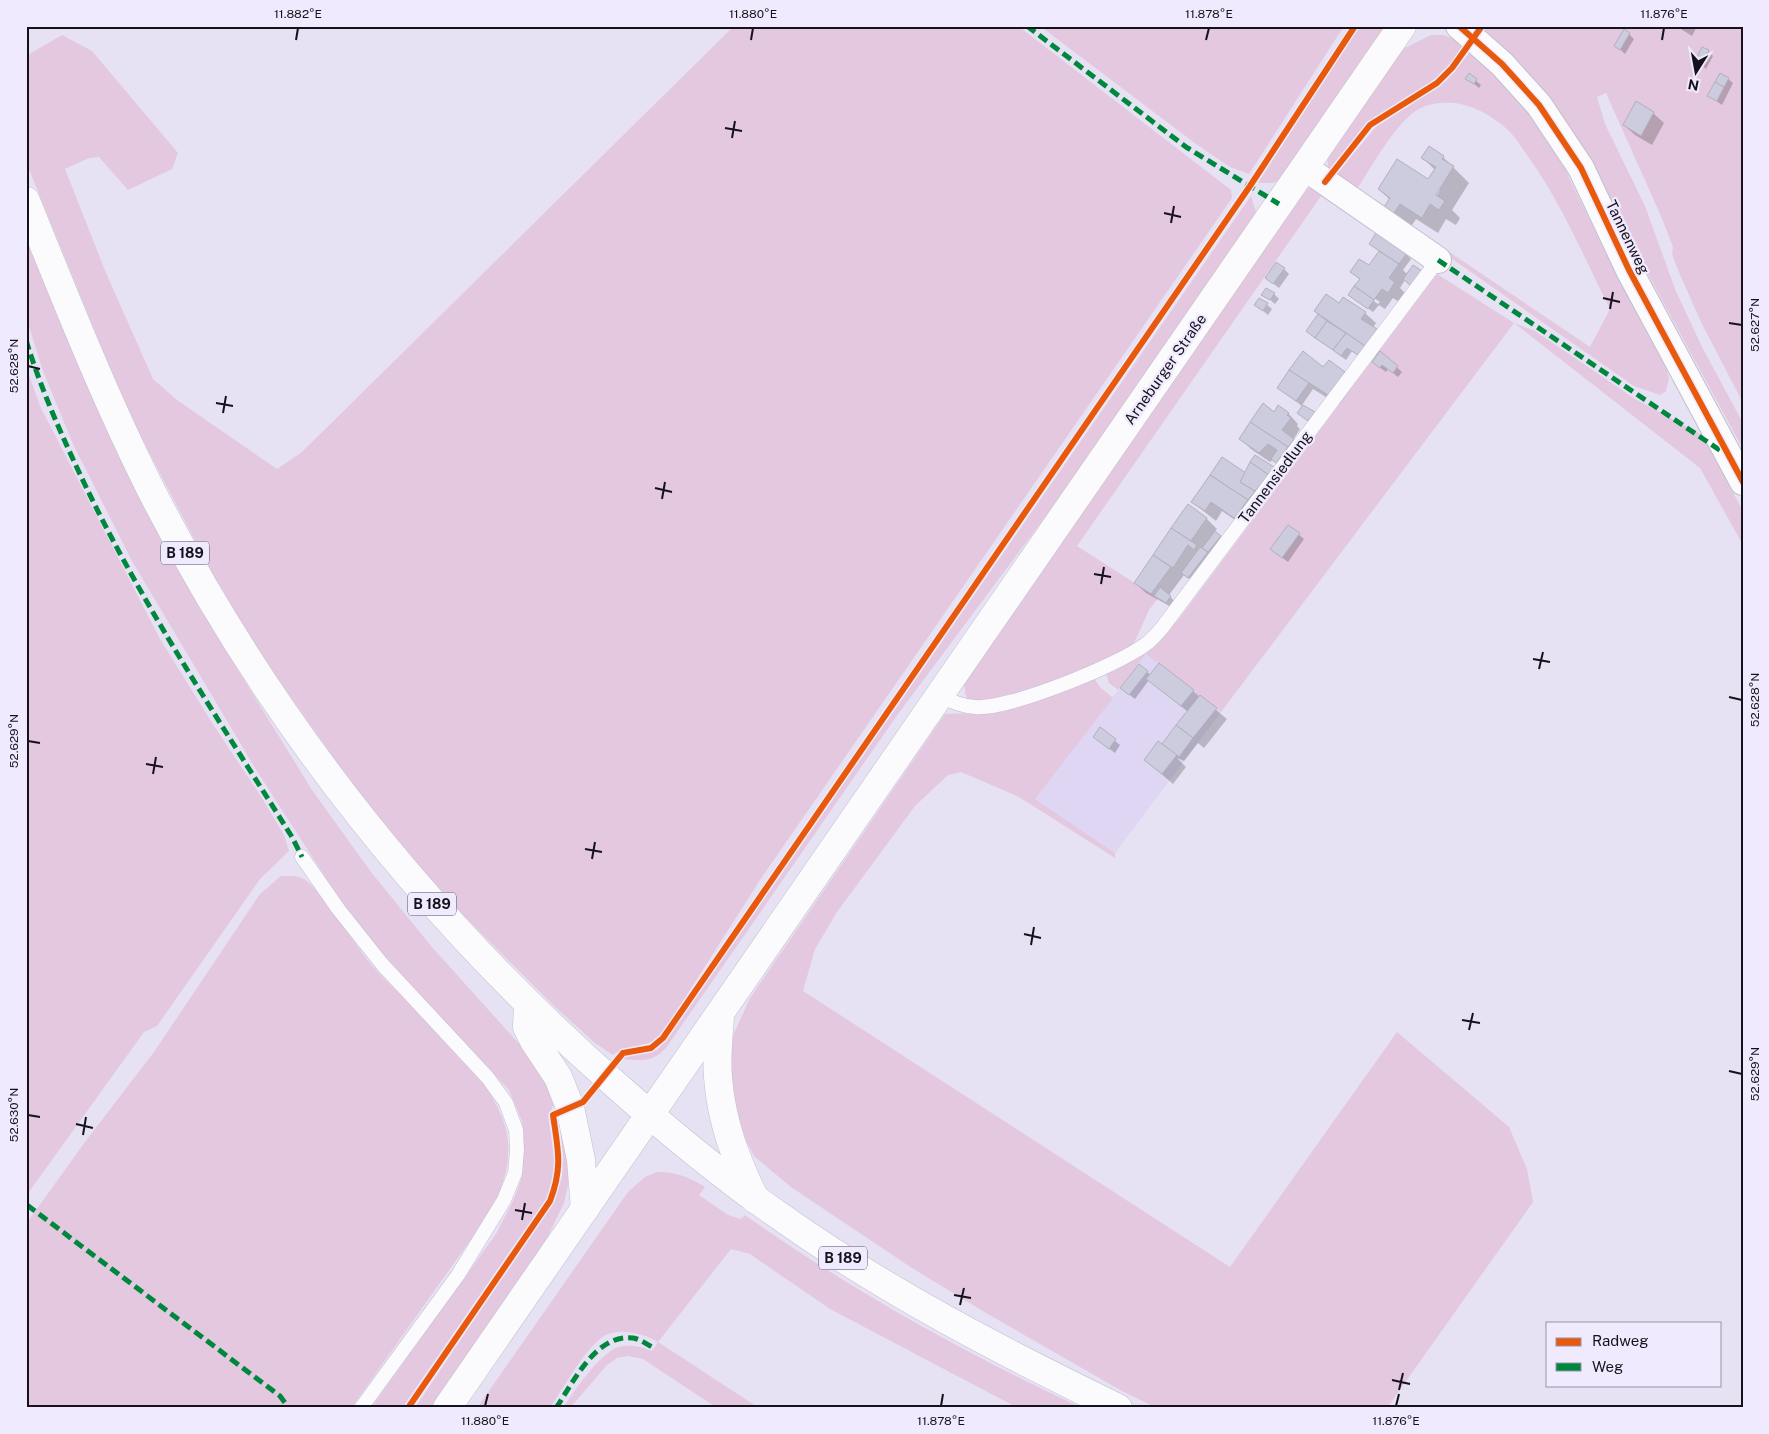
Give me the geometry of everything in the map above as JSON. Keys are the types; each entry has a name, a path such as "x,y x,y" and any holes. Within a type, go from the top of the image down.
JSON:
{"main road":[{"name":"Arneburger Straße","path":"447,1408 651,1116 1402,26"},
{"name":"B 189","path":"26,201 83,342 126,438 179,542 230,630 282,712 390,854 470,945 528,1005 651,1116 687,1147 755,1199 894,1291 978,1338 1118,1408"},
{"path":"528,1005 527,1027 534,1042 558,1077 570,1107 581,1160 585,1209"},
{"path":"720,1016 718,1076 722,1110 738,1163 755,1199"}],"street":[{"name":"Tannenweg","path":"1459,26 1502,64 1539,105 1581,168 1629,270 1743,482"},
{"name":"Tannensiedlung","path":"1304,167 1438,260"}],"lane":[{"name":"Tannensiedlung","path":"934,704 976,707 1016,702 1104,667 1146,644 1162,628 1438,260"},
{"path":"302,857 339,910 382,964 488,1078 506,1103 516,1130 518,1150 515,1173 504,1200 458,1275 361,1408"}],"shaded area":[{"path":"734,26 1018,26 1231,190 1232,198 760,880 660,1037 649,1043 618,1051 613,1055 595,1043 553,1005 458,910 377,819 259,652 213,575 127,410 26,162 26,56 62,35 92,51 178,153 172,169 128,190 99,157 89,158 65,169 106,273 153,379 177,400 277,469 302,452"},
{"path":"1040,26 1344,26 1249,174 1230,167 1196,144"},
{"path":"1359,26 1386,26 1281,179 1273,183 1258,183"},
{"path":"1487,26 1743,26 1743,403 1701,322 1678,270 1672,254 1673,247 1661,216 1606,93 1597,97 1605,124 1645,206 1675,289 1702,347 1743,423 1743,449 1599,184 1483,32"},
{"path":"1431,35 1444,35 1466,44 1452,64 1440,76 1368,122 1329,172 1327,157 1403,49"},
{"path":"1473,49 1521,100 1563,159 1569,178 1616,273 1666,367 1669,378 1666,391 1660,395 1634,386 1445,254 1448,251 1590,347 1610,309 1573,232 1542,177 1512,134 1490,116 1479,110 1455,103 1431,104 1419,109 1402,123 1377,157 1357,189 1333,178 1376,127 1446,81"},
{"path":"1306,188 1327,190 1376,233 1321,196 1077,546 1158,598 1149,610 1135,641 1128,649 1111,659 1040,687 992,702 970,700 966,697 964,684"},
{"path":"1251,196 1256,212 1253,220 1063,493 898,714 666,1048 656,1056 646,1060 624,1059 625,1056 657,1050 664,1042"},
{"path":"26,236 133,483 171,556 233,662 312,790 371,872 431,946 539,1066 558,1104 553,1106 548,1116 556,1169 548,1196 402,1408 371,1408 496,1234 514,1199 522,1177 524,1137 522,1121 509,1090 398,973 338,897 255,768 132,561 73,444 43,371 26,317"},
{"path":"1437,274 1514,323 1221,712 1146,654 1179,619"},
{"path":"1514,323 1535,331 1635,399 1702,435 1743,511 1743,545 1700,468"},
{"path":"26,367 41,408 160,639 214,726 262,798 284,835 289,851 260,879 157,1026 144,1032 26,1196"},
{"path":"1146,654 1221,712 1115,853 1035,799"},
{"path":"1146,654 1118,690 1109,683 1106,673 1129,660"},
{"path":"1094,678 1100,687 1113,698 1035,799 1115,853 1115,858 1019,797 961,772 948,775 915,806 837,912 815,949 803,991 1230,1267 1397,1032 1509,1127 1527,1169 1533,1202 1387,1408 1157,1408 1122,1391 912,1268 791,1187 755,1157 739,1129 727,1084 732,1038 750,998 945,714 1003,712"},
{"path":"281,876 299,877 311,884 370,963 466,1061 483,1083 496,1104 505,1126 508,1147 507,1167 494,1207 351,1408 26,1408 26,1224 85,1142 154,1052 260,894"},
{"path":"559,1118 571,1172 564,1203 547,1238 525,1273 431,1408 415,1408 553,1202 562,1177 563,1157"},
{"path":"657,1172 676,1174 699,1183 705,1187 699,1195 728,1215 741,1219 745,1215 867,1295 951,1343 1082,1408 1018,1408 830,1309 750,1254 731,1249 658,1342 629,1332 606,1335 586,1354 550,1408 477,1408 628,1192 645,1177"},
{"path":"658,1342 759,1408 717,1408 643,1359 628,1356 617,1358 607,1365 570,1408 563,1408 586,1376 600,1360 614,1349 628,1346 652,1351"}],"building":[{"path":"1624,29 1630,33 1620,50 1614,46"},
{"path":"1702,47 1709,50 1701,65 1695,61"},
{"path":"1469,73 1477,79 1474,84 1465,79"},
{"path":"1720,73 1729,78 1724,87 1715,82"},
{"path":"1715,82 1724,87 1717,101 1707,96"},
{"path":"1636,101 1654,112 1641,136 1623,125"},
{"path":"1429,146 1444,156 1442,159 1454,166 1436,195 1445,201 1439,210 1430,204 1422,218 1400,204 1394,213 1384,207 1390,198 1378,189 1397,159 1428,179 1436,167 1421,158"},
{"path":"1376,233 1407,253 1399,264 1369,244"},
{"path":"1379,251 1399,264 1389,278 1395,282 1388,293 1382,289 1374,300 1354,286 1360,279 1350,272 1359,259 1369,265"},
{"path":"1276,262 1285,268 1273,284 1265,278"},
{"path":"1413,265 1422,271 1411,286 1403,279"},
{"path":"1354,286 1374,300 1368,309 1348,295"},
{"path":"1266,288 1275,293 1270,300 1261,295"},
{"path":"1326,294 1339,303 1343,297 1366,312 1361,319 1377,329 1365,346 1314,311"},
{"path":"1259,298 1268,303 1263,311 1254,305"},
{"path":"1318,314 1327,321 1315,338 1306,331"},
{"path":"1327,321 1346,333 1333,350 1315,338"},
{"path":"1346,333 1365,346 1358,355 1347,348 1341,356 1333,350"},
{"path":"1303,351 1323,367 1329,360 1345,372 1328,395 1289,370"},
{"path":"1380,351 1398,366 1393,373 1382,365 1380,368 1372,362"},
{"path":"1289,370 1309,383 1296,401 1277,388"},
{"path":"1263,403 1274,412 1278,405 1289,413 1287,415 1291,418 1282,430 1294,439 1288,447 1250,422"},
{"path":"1303,405 1315,412 1308,421 1297,413"},
{"path":"1250,422 1288,447 1276,463 1271,459 1277,450 1268,444 1259,453 1239,439"},
{"path":"1255,455 1274,467 1269,475 1250,462"},
{"path":"1222,457 1246,473 1240,482 1255,491 1248,500 1210,475"},
{"path":"1250,462 1269,475 1255,491 1240,482"},
{"path":"1210,475 1248,500 1234,518 1211,502 1205,511 1191,502"},
{"path":"1188,504 1207,518 1191,541 1171,528"},
{"path":"1288,525 1300,533 1282,558 1270,549"},
{"path":"1171,528 1197,545 1194,550 1188,545 1173,568 1153,555"},
{"path":"1215,531 1221,536 1208,552 1202,548"},
{"path":"1200,547 1208,552 1188,578 1181,573"},
{"path":"1153,555 1171,567 1151,594 1134,583"},
{"path":"1160,587 1171,596 1166,603 1154,596"},
{"path":"1159,663 1194,690 1181,706 1146,679"},
{"path":"1139,664 1148,671 1129,695 1120,688"},
{"path":"1200,695 1217,708 1193,738 1176,725"},
{"path":"1176,725 1193,738 1179,757 1162,744"},
{"path":"1100,727 1116,739 1109,749 1093,737"},
{"path":"1158,741 1177,755 1162,774 1144,760"}],"marked path":[{"path":"1027,26 1186,147 1279,204"},
{"path":"1438,260 1724,453"},
{"path":"26,340 43,390 63,438 101,518 126,565 179,657 292,837 302,857"},
{"path":"27,1205 280,1396 289,1408"},
{"path":"556,1408 587,1362 608,1343 620,1339 633,1338 654,1348"}],"cycle path":[{"path":"408,1408 550,1201 558,1168 558,1149 553,1115 583,1102 623,1053 651,1048 663,1038 1250,186 1355,26"},
{"path":"1459,26 1502,64 1539,105 1581,168 1629,270 1743,482"},
{"path":"1325,182 1370,125 1437,83 1452,68 1482,26"}]}
